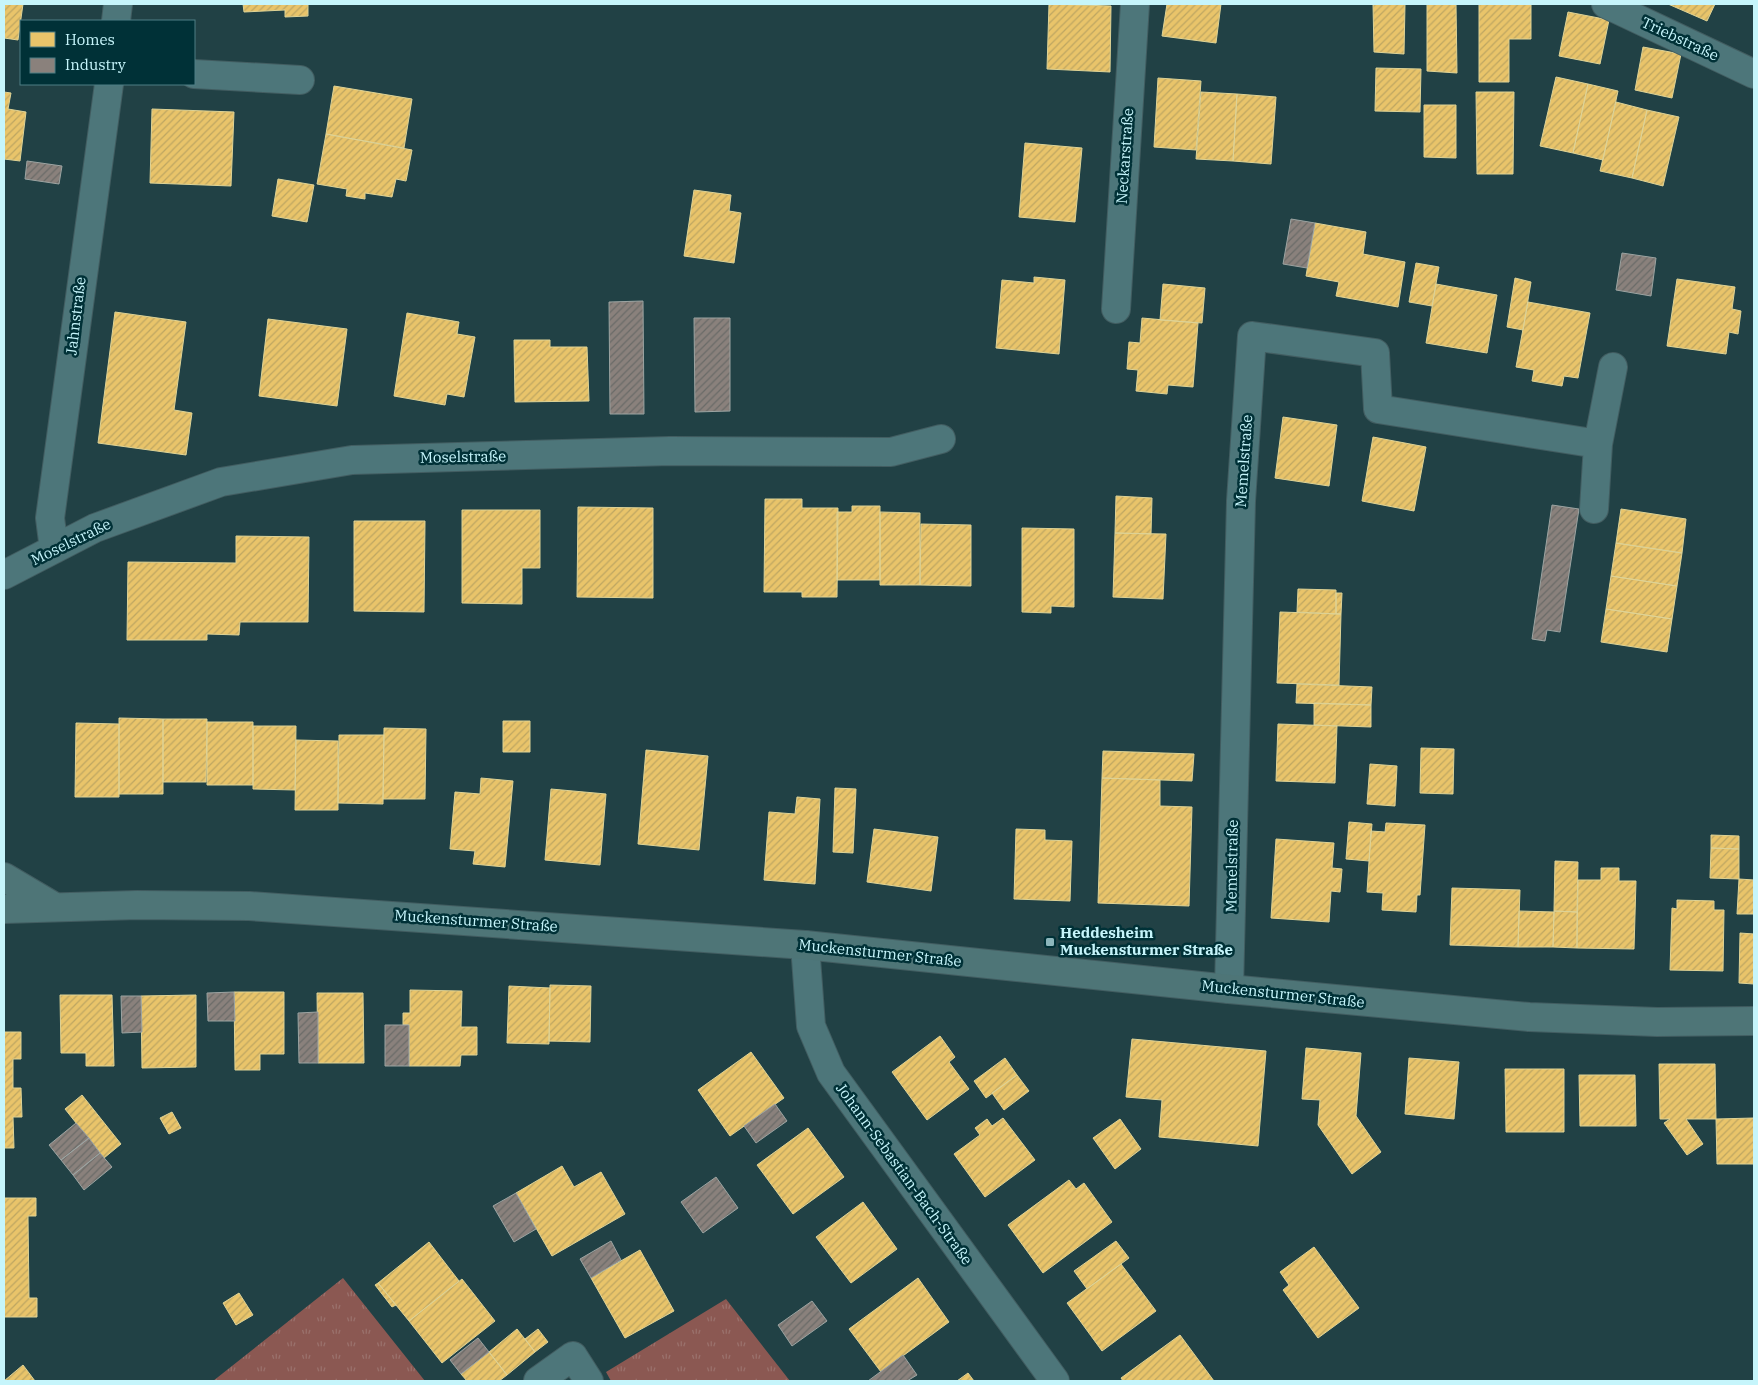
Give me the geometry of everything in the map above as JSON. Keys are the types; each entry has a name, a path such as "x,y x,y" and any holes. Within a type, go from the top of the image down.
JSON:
{"main road":[{"path":"4,877 53,906"},
{"name":"Muckensturmer Straße","path":"4,909 53,906 249,906 805,945 1229,989 1529,1017 1657,1022 1754,1021"}],"street":[{"path":"116,20 118,4"},
{"name":"Neckarstraße","path":"1116,309 1135,4"},
{"name":"Triebstraße","path":"1606,4 1754,74"},
{"path":"195,74 300,80"},
{"name":"Jahnstraße","path":"54,548 50,518 109,85"},
{"name":"Memelstraße","path":"1229,989 1241,501 1252,336 1375,353 1378,409 1598,444"},
{"path":"1594,509 1598,444 1613,367"},
{"name":"Moselstraße","path":"4,575 95,528 221,482 352,460 670,451 891,452 941,438"},
{"name":"Johann-Sebastian-Bach-Straße","path":"805,945 811,1026 830,1073 1055,1381"},
{"path":"538,1381 573,1356 589,1381"}],"green space":[{"path":"343,1278 425,1381 213,1381"},
{"path":"726,1299 790,1381 611,1381 606,1372"}],"building: Homes":[{"path":"4,4 23,4 18,40 4,38"},
{"path":"243,4 308,4 308,16 285,17 285,10 244,12"},
{"path":"1049,4 1111,6 1110,72 1047,69"},
{"path":"1167,4 1221,4 1216,43 1162,36"},
{"path":"1373,4 1405,4 1404,54 1374,52"},
{"path":"1427,4 1456,4 1457,73 1427,71"},
{"path":"1479,4 1531,4 1531,39 1509,39 1509,82 1479,82"},
{"path":"1668,4 1715,4 1707,21"},
{"path":"1568,12 1609,20 1600,64 1559,56"},
{"path":"1643,47 1681,54 1672,98 1635,90"},
{"path":"1376,68 1421,69 1420,112 1375,111"},
{"path":"1556,77 1588,84 1573,153 1540,146"},
{"path":"1158,78 1201,81 1196,150 1154,147"},
{"path":"1588,84 1618,91 1603,160 1573,153"},
{"path":"334,86 412,99 404,148 326,134"},
{"path":"4,92 11,93 8,109 26,112 20,161 4,159"},
{"path":"1201,92 1237,94 1233,161 1196,159"},
{"path":"1476,92 1514,92 1513,174 1477,174"},
{"path":"1237,94 1276,97 1271,164 1233,161"},
{"path":"1616,102 1647,110 1632,178 1600,171"},
{"path":"1424,105 1456,105 1456,158 1424,157"},
{"path":"152,109 234,112 231,186 150,183"},
{"path":"1647,110 1679,117 1663,186 1632,178"},
{"path":"326,134 412,150 406,181 396,179 392,197 365,193 365,199 346,196 347,189 317,184"},
{"path":"1025,143 1082,148 1075,222 1019,217"},
{"path":"278,179 314,185 307,222 272,216"},
{"path":"694,190 731,195 729,211 741,213 734,263 684,256"},
{"path":"1315,223 1366,232 1363,254 1405,262 1398,307 1336,296 1339,282 1306,276"},
{"path":"1416,263 1439,267 1432,306 1409,302"},
{"path":"1034,277 1065,280 1059,354 996,348 1002,280 1034,283"},
{"path":"1515,278 1531,282 1523,330 1507,327"},
{"path":"1677,279 1735,287 1732,309 1741,311 1738,334 1729,332 1726,354 1667,346"},
{"path":"1163,284 1205,288 1202,323 1160,320"},
{"path":"1436,284 1497,295 1487,353 1426,343"},
{"path":"1528,302 1590,313 1578,378 1564,376 1562,386 1532,381 1534,370 1516,367"},
{"path":"115,312 186,322 174,410 192,413 186,455 98,443"},
{"path":"407,313 459,322 457,334 475,337 464,397 447,394 445,405 394,396"},
{"path":"1142,318 1198,323 1193,387 1168,385 1167,394 1136,391 1138,370 1127,369 1129,342 1140,343"},
{"path":"268,319 347,329 337,406 259,396"},
{"path":"514,340 550,340 550,347 587,347 589,401 515,402"},
{"path":"1283,417 1337,425 1329,486 1275,478"},
{"path":"1373,437 1426,447 1414,511 1362,501"},
{"path":"1116,496 1152,498 1151,534 1115,533"},
{"path":"765,499 802,499 802,508 838,508 837,597 802,597 802,592 764,592"},
{"path":"852,506 880,506 880,580 837,580 837,512 852,512"},
{"path":"578,507 653,508 653,598 577,597"},
{"path":"1621,509 1686,519 1682,553 1616,543"},
{"path":"462,510 540,510 540,568 522,568 522,604 462,603"},
{"path":"880,512 920,513 920,585 880,585"},
{"path":"354,521 425,521 424,612 354,611"},
{"path":"921,524 971,525 971,586 920,585"},
{"path":"1022,528 1074,529 1074,607 1051,606 1051,613 1022,612"},
{"path":"1115,533 1166,534 1163,599 1113,597"},
{"path":"236,536 309,537 308,622 240,622 239,635 207,634 207,640 127,640 128,562 236,563"},
{"path":"1616,543 1682,553 1677,586 1611,576"},
{"path":"1611,576 1677,586 1672,619 1606,609"},
{"path":"1298,589 1336,590 1336,614 1297,612"},
{"path":"1336,593 1342,593 1341,614 1336,614"},
{"path":"1606,609 1672,619 1667,652 1601,642"},
{"path":"1280,612 1341,614 1339,685 1277,683"},
{"path":"1297,684 1372,687 1371,705 1296,703"},
{"path":"1314,703 1371,705 1371,727 1314,725"},
{"path":"119,718 163,719 163,794 119,794"},
{"path":"163,719 207,719 206,782 163,782"},
{"path":"503,721 530,721 530,752 503,752"},
{"path":"207,722 253,722 253,785 207,785"},
{"path":"76,723 119,724 119,797 75,797"},
{"path":"1278,724 1337,726 1335,783 1276,781"},
{"path":"253,726 296,726 295,790 253,789"},
{"path":"384,728 426,729 425,799 383,799"},
{"path":"339,735 384,735 383,804 338,803"},
{"path":"296,740 338,741 338,810 295,810"},
{"path":"1421,748 1454,749 1453,794 1420,793"},
{"path":"646,750 708,756 699,850 638,844"},
{"path":"1103,751 1194,754 1192,781 1102,778"},
{"path":"1370,764 1397,766 1395,806 1367,804"},
{"path":"481,778 513,781 505,867 473,864 475,851 450,849 455,792 480,794"},
{"path":"1102,778 1160,780 1160,806 1192,807 1189,906 1098,903"},
{"path":"835,788 856,789 853,853 833,852"},
{"path":"551,789 606,794 600,865 545,860"},
{"path":"797,797 820,799 815,884 764,880 769,812 795,814"},
{"path":"1349,822 1372,824 1369,861 1346,859"},
{"path":"1386,823 1425,825 1420,895 1417,895 1416,912 1382,910 1383,893 1367,892 1371,831 1385,832"},
{"path":"874,829 938,837 931,891 867,882"},
{"path":"1016,829 1045,830 1045,840 1072,841 1070,901 1014,899"},
{"path":"1711,835 1739,836 1739,849 1711,848"},
{"path":"1276,839 1334,843 1332,868 1342,869 1340,892 1331,891 1329,922 1271,918"},
{"path":"1711,848 1739,849 1739,879 1710,878"},
{"path":"1555,861 1578,862 1577,912 1554,911"},
{"path":"1601,868 1619,868 1619,881 1636,881 1634,949 1577,948 1578,880 1601,880"},
{"path":"1739,879 1754,880 1754,914 1737,914"},
{"path":"1452,888 1520,890 1518,947 1450,945"},
{"path":"1677,900 1714,901 1714,910 1724,910 1723,971 1670,970 1672,908 1677,909"},
{"path":"1519,911 1554,912 1553,947 1518,947"},
{"path":"1554,911 1577,912 1577,948 1553,947"},
{"path":"1740,933 1754,934 1754,984 1739,983"},
{"path":"550,985 591,986 590,1042 549,1041"},
{"path":"509,986 550,988 549,1044 507,1043"},
{"path":"410,990 462,991 461,1027 477,1027 477,1055 461,1055 460,1066 409,1066 409,1025 403,1025 403,1013 410,1013"},
{"path":"234,992 284,992 284,1054 260,1054 260,1070 235,1070"},
{"path":"317,993 363,993 364,1063 318,1063"},
{"path":"60,995 112,995 114,1066 86,1066 86,1053 61,1053"},
{"path":"196,995 196,1067 142,1068 141,996"},
{"path":"4,1032 21,1032 21,1059 13,1059 13,1088 21,1088 22,1117 13,1117 14,1148 4,1148"},
{"path":"940,1036 955,1057 949,1062 969,1089 927,1120 892,1072"},
{"path":"1132,1039 1266,1051 1258,1146 1159,1137 1162,1100 1126,1097"},
{"path":"1306,1048 1361,1053 1356,1116 1381,1152 1352,1174 1318,1125 1320,1100 1302,1099"},
{"path":"751,1052 784,1098 730,1136 698,1090"},
{"path":"1005,1058 1017,1075 986,1098 974,1081"},
{"path":"1409,1058 1459,1062 1454,1119 1405,1114"},
{"path":"1659,1064 1715,1064 1716,1119 1686,1119 1703,1144 1687,1155 1664,1123 1670,1119 1660,1119"},
{"path":"1505,1069 1564,1069 1564,1132 1506,1132"},
{"path":"1017,1075 1029,1091 1004,1110 992,1093"},
{"path":"1579,1075 1635,1075 1636,1126 1580,1126"},
{"path":"82,1095 121,1144 104,1158 65,1109"},
{"path":"172,1112 181,1128 169,1134 160,1118"},
{"path":"1003,1118 1035,1160 985,1197 954,1154 980,1135 975,1128 987,1119 992,1126"},
{"path":"1754,1118 1754,1164 1717,1164 1716,1119"},
{"path":"1120,1119 1141,1149 1115,1169 1093,1138"},
{"path":"808,1128 844,1177 793,1214 757,1165"},
{"path":"562,1166 574,1187 601,1172 625,1214 552,1256 516,1193"},
{"path":"1069,1180 1076,1189 1084,1183 1112,1222 1043,1273 1008,1225"},
{"path":"4,1198 36,1198 36,1216 28,1216 29,1298 37,1298 37,1317 4,1317"},
{"path":"863,1202 897,1249 851,1283 816,1237"},
{"path":"1116,1241 1129,1258 1087,1289 1074,1271"},
{"path":"429,1242 459,1281 409,1321 378,1283"},
{"path":"1314,1247 1359,1308 1318,1338 1283,1290 1289,1285 1280,1272"},
{"path":"640,1250 674,1311 625,1338 591,1278"},
{"path":"1121,1264 1156,1311 1102,1351 1067,1303"},
{"path":"918,1278 949,1322 881,1372 849,1329"},
{"path":"462,1279 495,1321 442,1363 409,1321"},
{"path":"378,1283 396,1305 392,1307 375,1285"},
{"path":"239,1293 253,1315 236,1325 223,1303"},
{"path":"517,1329 535,1352 507,1375 489,1352"},
{"path":"538,1329 548,1342 535,1352 525,1339"},
{"path":"1180,1335 1214,1381 1123,1381 1121,1378"},
{"path":"489,1352 507,1375 499,1381 467,1381 461,1374"},
{"path":"23,1365 35,1381 4,1381"},
{"path":"968,1373 974,1381 957,1381"}],"building: Industry":[{"path":"27,161 62,166 59,184 25,179"},
{"path":"1291,219 1315,223 1307,268 1283,264"},
{"path":"1622,253 1656,258 1651,296 1616,290"},
{"path":"643,301 644,414 610,414 609,302"},
{"path":"694,318 730,318 730,411 695,412"},
{"path":"1552,505 1579,509 1560,632 1547,630 1545,641 1532,639"},
{"path":"234,992 235,1021 208,1021 207,993"},
{"path":"121,996 141,996 142,1032 122,1033"},
{"path":"318,1012 318,1063 299,1063 298,1013"},
{"path":"385,1025 409,1025 409,1066 385,1066"},
{"path":"775,1104 787,1121 756,1143 744,1126"},
{"path":"76,1123 89,1138 61,1160 49,1145"},
{"path":"89,1138 100,1153 73,1175 61,1160"},
{"path":"100,1153 112,1167 84,1190 73,1175"},
{"path":"716,1177 738,1208 703,1233 681,1202"},
{"path":"516,1193 536,1229 514,1242 493,1206"},
{"path":"611,1241 621,1260 591,1278 580,1259"},
{"path":"812,1301 827,1321 792,1346 778,1325"},
{"path":"478,1338 489,1352 461,1374 450,1360"},
{"path":"903,1355 917,1375 907,1381 868,1381"}],"place":[{"name":"Heddesheim Muckensturmer Straße","path":"1050,942"}]}
